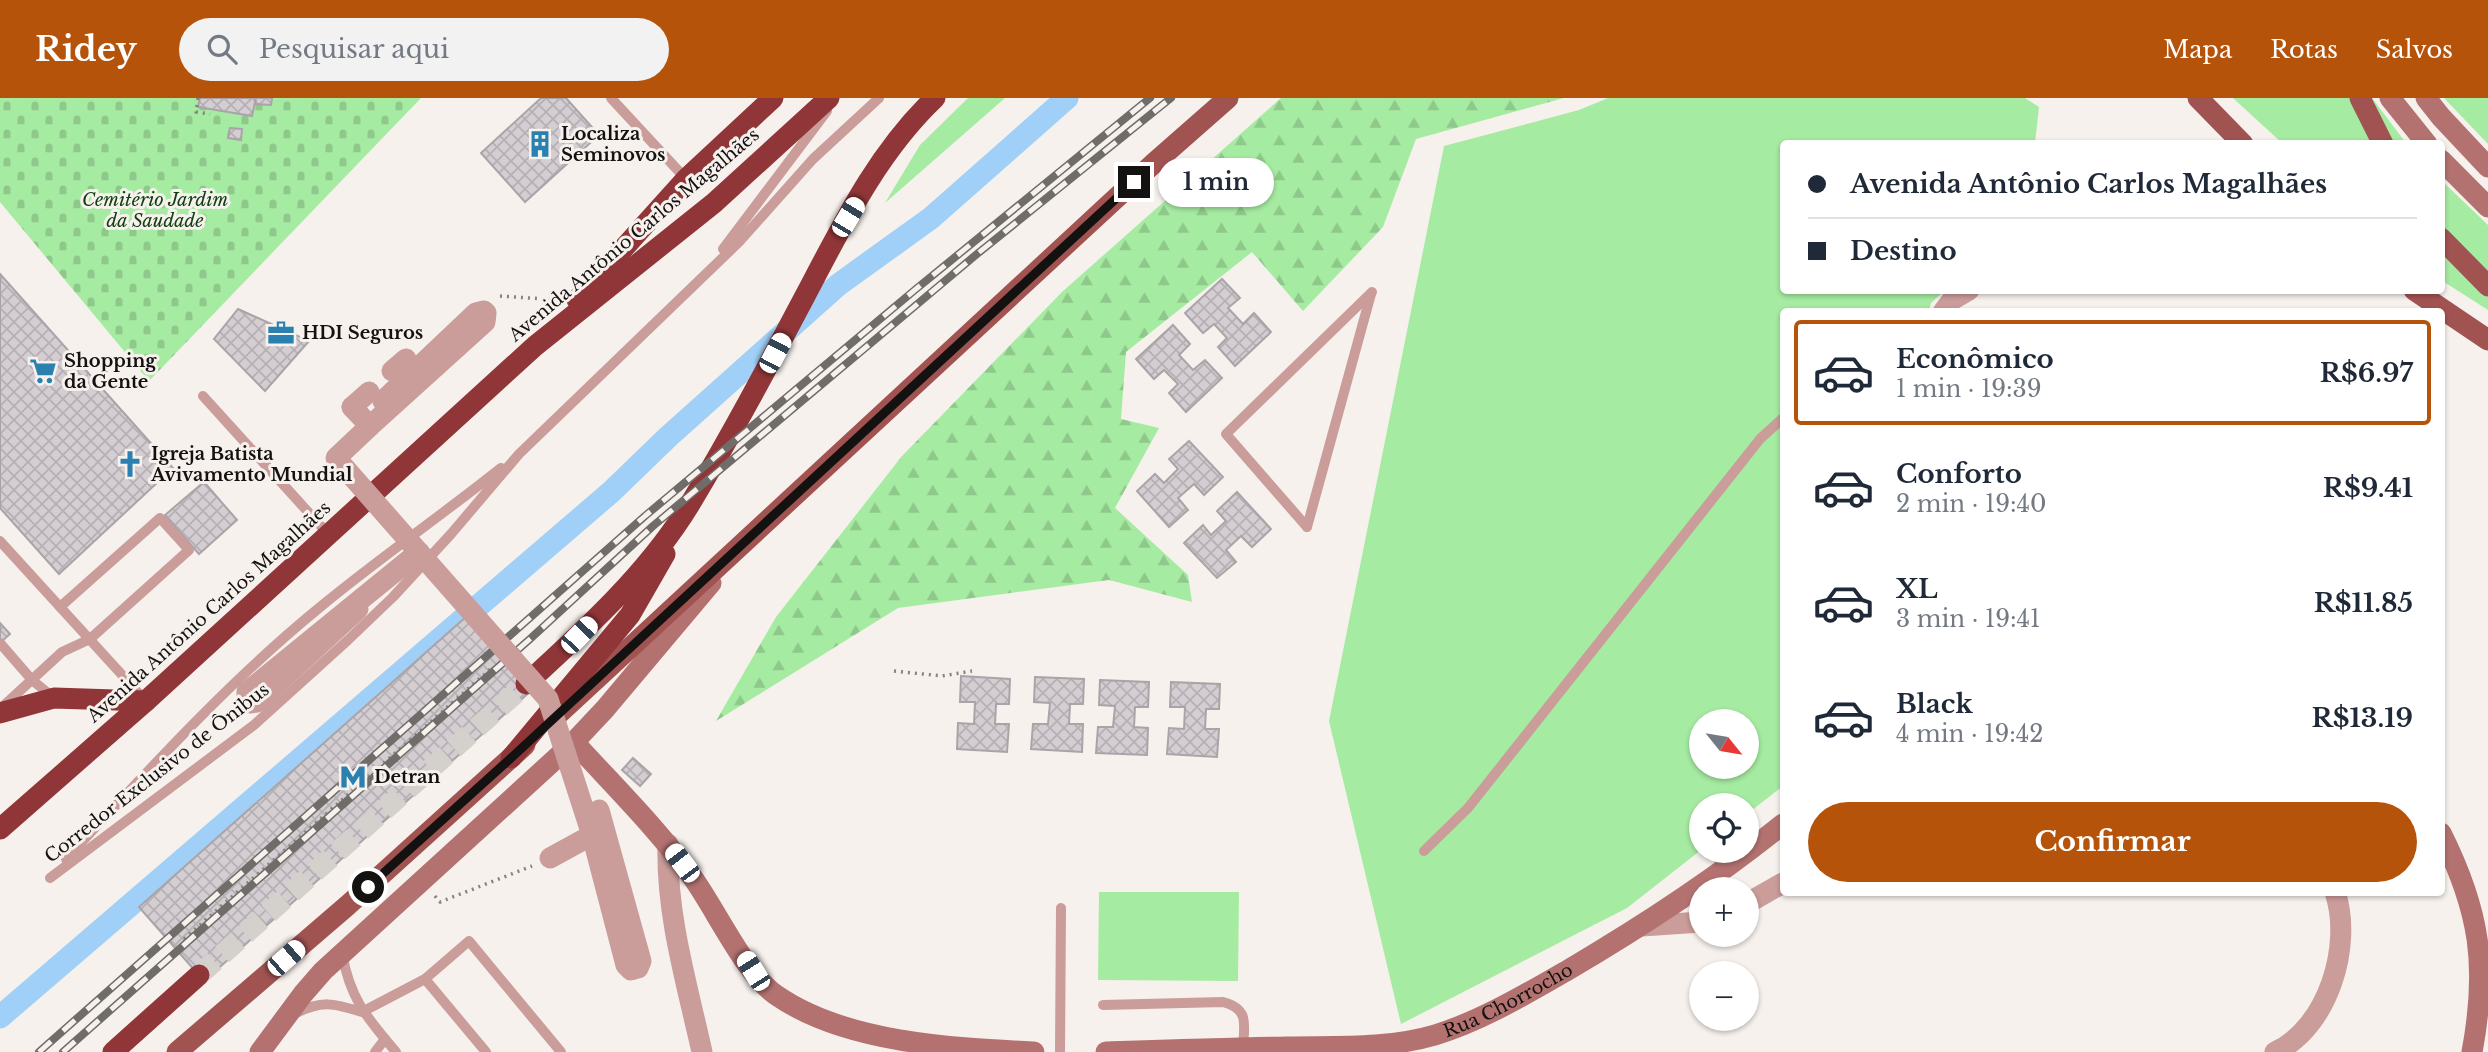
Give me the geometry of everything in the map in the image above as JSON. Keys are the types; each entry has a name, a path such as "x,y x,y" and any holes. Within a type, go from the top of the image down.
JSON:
{"highway":[{"path":"535,346 686,179 773,98"},
{"name":"Avenida Antônio Carlos Magalhães","path":"0,829 146,701 535,346 714,203 829,98"},
{"path":"511,758 630,615 652,580 688,507 763,376 848,217 902,132 936,98"},
{"path":"526,684 615,598 646,564 688,507"},
{"path":"0,711 54,698 146,701"},
{"path":"113,1052 199,975"}],"main road":[{"path":"177,1052 348,905 511,758 753,532 1228,98"},
{"path":"2198,98 2239,140"},
{"path":"2360,98 2381,140"},
{"path":"2445,242 2488,286"},
{"path":"2420,294 2441,308"},
{"path":"2445,311 2488,340"}],"street":[{"path":"2390,98 2424,140"},
{"path":"2426,98 2488,167"},
{"path":"2445,164 2488,207"},
{"path":"1946,308 1952,300 1962,294"},
{"path":"370,426 352,407 376,396 476,313 486,313 485,322 336,458 506,656 548,699 592,835 626,965 635,970 641,961 599,810"},
{"path":"260,1052 303,994 342,953 574,742 605,709 753,532"},
{"path":"358,610 257,702 247,701 247,692 419,552"},
{"path":"574,742 668,844 696,881 753,971 773,994 801,1010 870,1033 934,1045 1034,1052"},
{"name":"Rua Chorrocho","path":"1106,1052 1371,1044 1434,1035 1474,1020 1517,998 1642,926 1737,861 1780,826"},
{"path":"550,858 592,835"},
{"path":"2445,842 2466,892 2480,942 2482,983 2472,1052"},
{"path":"668,844 667,876 671,913 702,1052"},
{"path":"1759,897 1780,885"},
{"path":"2275,1052 2292,1044 2305,1030 2336,972 2340,940 2340,906 2336,896"},
{"path":"1642,926 1689,923"}],"lane":[{"path":"611,98 686,179"},
{"name":"Corredor Exclusivo de Ônibus","path":"693,287 836,98"},
{"name":"Corredor Exclusivo de Ônibus","path":"519,454 308,617 177,740 50,878 254,724 348,640 393,597 451,534 519,454 739,242 813,159 879,98"},
{"path":"1372,292 1336,423 1307,527 1226,433 1372,292"},
{"path":"203,396 329,535"},
{"path":"1424,851 1468,808 1760,439 1780,421"},
{"path":"0,711 62,652 90,639 189,550 160,518 60,607"},
{"path":"0,541 146,701"},
{"path":"0,643 32,680 54,698"},
{"path":"1060,1052 1061,908"},
{"path":"284,1019 312,1005 325,1003 362,1012 425,979 469,941 561,1052"},
{"path":"342,953 349,982 362,1012 396,1052"},
{"path":"425,979 486,1052"},
{"path":"1103,1005 1223,1002 1234,1005 1241,1011 1244,1019 1243,1048"},
{"path":"375,1052 385,1039"}],"path":[{"path":"198,98 196,112 210,114"},
{"path":"184,939 506,656"},
{"path":"894,671 942,677 972,671"},
{"path":"421,880 440,902 550,858"}],"green space":[{"name":"Cemitério Jardim da Saudade","path":"0,98 421,98 149,381 0,202"},
{"path":"968,98 1005,98 885,203 920,145"},
{"path":"1281,98 1564,98 1416,139 1383,227 1303,311 1252,252 1126,352 1121,419 1159,428 1115,508 1188,575 1192,602 1109,580 898,608 716,721 776,617 902,456 1062,292"},
{"path":"1608,98 2025,98 2039,107 2035,140 1780,140 1780,294 1941,294 1931,303 1930,308 1780,308 1780,788 1759,805 1759,793 1689,793 1689,859 1627,908 1401,1024 1329,721 1444,146 1579,110"},
{"path":"2233,98 2372,98 2404,140 2279,140"},
{"path":"2444,98 2488,98 2488,144"},
{"path":"2445,184 2488,225 2488,310 2445,283"},
{"path":"1099,892 1239,892 1238,981 1098,980"}],"building":[{"path":"200,98 256,98 252,116 198,107"},
{"path":"256,98 272,98 271,105 255,104"},
{"name":"Localiza Seminovos","path":"541,98 566,98 599,135 525,202 481,153"},
{"path":"230,128 242,129 241,140 228,138"},
{"name":"Shopping da Gente","path":"0,274 173,468 59,574 0,508"},
{"path":"1222,279 1240,298 1228,308 1243,324 1254,313 1271,332 1235,366 1218,347 1227,338 1214,324 1203,333 1185,313"},
{"path":"238,309 309,341 265,391 214,339"},
{"path":"1173,325 1190,344 1179,355 1193,370 1205,360 1222,378 1186,412 1169,393 1178,384 1164,370 1154,379 1136,359"},
{"path":"1189,441 1223,477 1204,495 1194,484 1178,498 1188,510 1169,527 1137,491 1155,474 1164,483 1178,469 1169,459"},
{"path":"204,482 237,520 199,554 165,515"},
{"path":"1237,492 1271,529 1252,547 1241,536 1226,550 1236,562 1217,578 1184,543 1203,525 1211,535 1226,521 1217,511"},
{"path":"467,616 532,690 204,981 139,907"},
{"path":"0,623 10,634 0,643"},
{"path":"961,676 1010,679 1009,704 996,704 995,724 1009,724 1007,752 957,749 958,723 974,724 975,702 960,702"},
{"path":"1035,677 1084,679 1083,704 1070,704 1069,724 1083,724 1082,752 1031,749 1033,724 1048,724 1050,703 1034,702"},
{"path":"1100,680 1149,682 1148,707 1135,707 1134,727 1148,728 1147,755 1096,753 1098,727 1113,727 1115,706 1099,705"},
{"path":"1171,682 1220,684 1219,709 1206,709 1205,729 1219,729 1217,757 1167,754 1169,728 1184,729 1185,707 1170,707"},
{"path":"633,758 651,774 640,786 622,770"}],"waterway":[{"path":"0,1017 611,492 669,436 838,285 931,218 1067,98"}],"tunnel":[{"path":"199,975 526,684"}],"railway":[{"path":"39,1052 645,516 1150,98"},
{"path":"63,1052 530,639 653,526 977,254 1171,98"}],"place":[{"name":"Localiza Seminovos","path":"540,144"},
{"name":"HDI Seguros","path":"281,333"},
{"name":"Shopping da Gente","path":"43,371"},
{"name":"Igreja Batista Avivamento Mundial","path":"130,464"},
{"name":"Detran","path":"353,777"}],"route":[{"path":"368,887 1134,182"}]}
